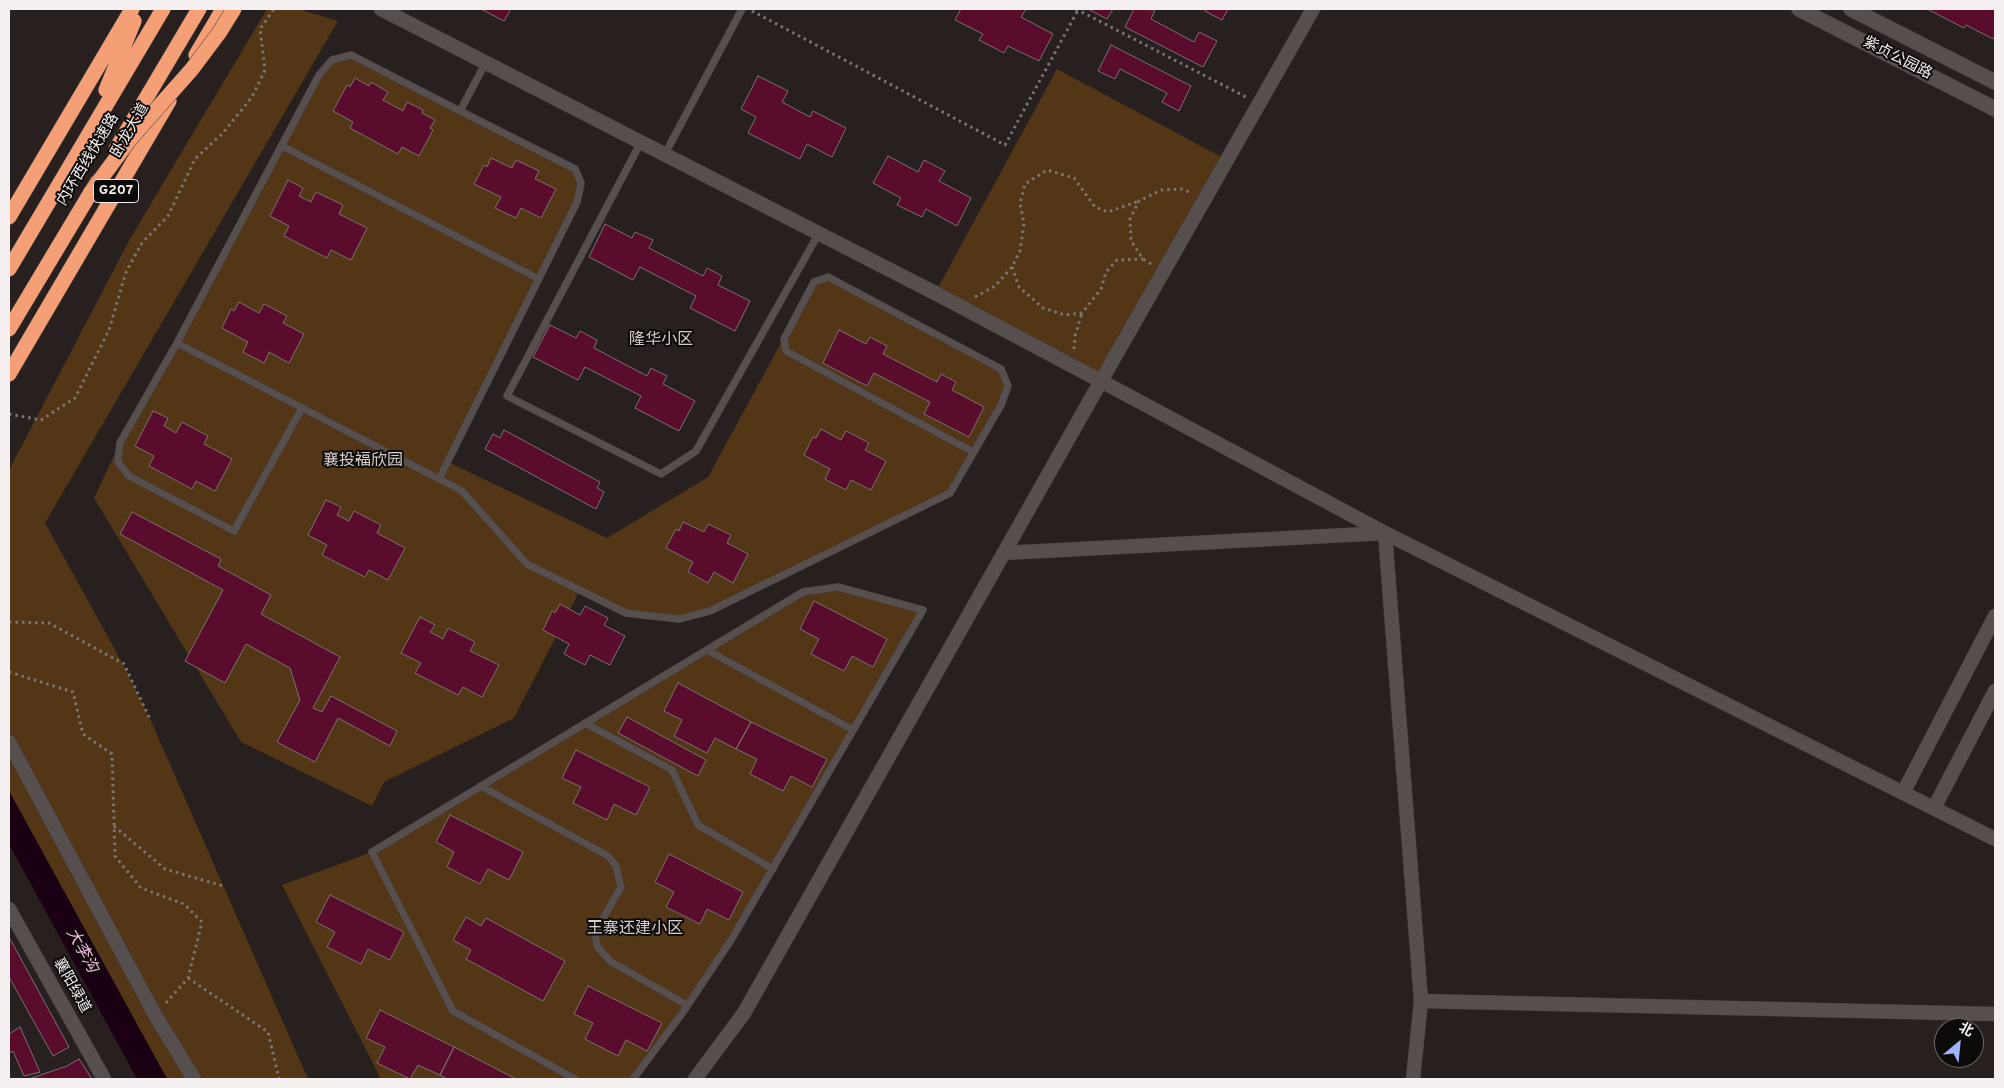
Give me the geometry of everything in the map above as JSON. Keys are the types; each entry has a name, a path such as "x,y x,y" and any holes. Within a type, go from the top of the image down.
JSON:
{"highway":[{"path":"9,217 132,9"},
{"path":"65,174 101,104 130,28 141,9"},
{"name":"内环西线快速路","path":"9,269 163,9"},
{"name":"内环西线快速路","path":"9,329 199,9"},
{"name":"卧龙大道","path":"9,374 223,9"},
{"path":"91,192 137,131 192,69 219,34 234,9"}],"street":[{"path":"381,9 957,305 1385,534 1995,839"},
{"path":"694,1079 744,1013 1313,9"},
{"name":"紫贞公园路","path":"1799,9 1995,109"},
{"name":"紫贞公园路","path":"1851,9 1995,82"},
{"path":"1004,553 1385,534"},
{"path":"1385,534 1420,1001 1413,1079"},
{"path":"1903,793 1995,616"},
{"path":"1934,808 1995,691"},
{"path":"9,742 156,1015 194,1079"},
{"name":"襄阳绿道","path":"9,909 104,1079"},
{"path":"1420,1001 1995,1014"}],"lane":[{"path":"664,154 742,9"},
{"path":"302,408 234,531 129,476 118,462 120,442 177,343 319,75 332,60 351,55 575,169 581,182 576,202 439,479"},
{"path":"460,111 486,62"},
{"path":"641,142 507,396 661,474 696,451 819,233"},
{"path":"282,146 539,278"},
{"path":"177,343 462,490 527,564 626,613 679,619 710,611 950,493 1000,405 1008,386 1001,368 828,277 814,282 784,339 786,351 973,452"},
{"path":"575,1079 453,1011 372,852 803,592 838,588 923,610 731,940 688,1005 633,1079"},
{"path":"707,650 853,730"},
{"path":"585,723 672,770 698,825 773,869"},
{"path":"481,786 608,856 616,866 620,887 596,932 597,946 610,961 688,1005"}],"path":[{"path":"9,414 41,420 76,398 110,330 126,272 142,243 168,216 195,159 223,133 252,97 265,70 260,29 274,9"},
{"path":"748,9 1005,144 1077,9 1259,104"},
{"path":"957,305 995,286 1012,267 1020,250 1024,223 1020,204 1025,184 1047,170 1074,178 1095,207 1108,212 1140,201 1161,190 1182,189 1205,199"},
{"path":"1140,201 1130,219 1131,241 1143,259 1163,272"},
{"path":"1079,370 1074,359 1075,336 1082,314 1101,289 1106,272 1118,260 1143,259"},
{"path":"1012,267 1019,287 1043,308 1065,315 1082,314"},
{"path":"9,622 49,623 124,664 151,721"},
{"path":"9,672 72,692 83,734 112,754 115,856 141,888 184,904 202,922 188,978 156,1015"},
{"path":"114,826 165,868 223,886"},
{"path":"188,978 268,1032 279,1079"}],"shaded area":[{"path":"267,9 298,9 338,21 45,523 123,664 151,721 308,1079 167,1079 9,791 9,470 131,237"},
{"path":"351,55 575,169 581,183 577,202 448,462 607,538 708,477 814,282 828,277 1001,369 1008,386 950,493 710,611 679,619 626,613 580,590 514,718 384,782 372,806 241,742 94,498 120,443 319,75 332,60"},
{"path":"1057,69 1227,160 1101,381 935,293"},
{"path":"838,587 923,610 731,940 633,1079 381,1079 282,885 372,852 803,592"}],"water":[{"name":"大李沟","path":"9,791 167,1079 137,1079 9,844"}],"building":[{"path":"481,9 511,9 504,21"},
{"path":"961,9 1026,9 1021,17 1053,34 1039,61 1008,46 1004,53 979,40 983,34 955,20"},
{"path":"1088,9 1113,9 1107,19"},
{"path":"1134,9 1155,10 1151,19 1194,42 1199,32 1217,41 1203,67 1125,27"},
{"path":"1206,9 1228,9 1222,20 1205,11"},
{"path":"1927,9 1995,9 1995,35 1993,39 1966,25 1964,28"},
{"path":"1111,45 1191,86 1179,111 1162,102 1167,93 1120,69 1115,79 1098,71"},
{"path":"758,76 788,91 782,102 810,117 813,111 846,128 832,157 807,144 800,159 748,133 756,117 741,109"},
{"path":"355,78 369,86 371,82 388,92 383,100 403,111 407,102 423,110 422,113 435,120 430,128 433,130 419,156 402,147 398,154 350,128 353,122 333,111 347,85 350,87"},
{"path":"888,156 918,172 924,160 945,171 939,181 971,198 957,226 926,209 922,217 897,205 901,198 873,183"},
{"path":"491,158 512,168 516,160 539,171 535,179 556,189 541,218 521,208 516,218 495,208 501,197 474,184 484,165 487,167"},
{"path":"288,180 303,188 299,196 311,202 316,192 343,205 339,214 367,228 351,260 331,250 327,258 284,236 289,226 270,216"},
{"path":"605,224 632,238 635,232 653,240 649,248 703,276 707,268 722,276 718,285 750,301 735,331 690,308 696,296 640,267 633,280 589,257"},
{"path":"239,302 259,313 264,304 287,316 283,323 304,334 289,363 269,352 264,363 243,352 248,342 222,328 231,309 234,311"},
{"path":"550,325 576,338 580,331 597,340 594,348 647,376 651,368 667,376 663,384 695,401 679,431 635,408 641,396 585,367 578,380 533,357"},
{"path":"839,330 866,344 870,337 887,346 883,354 937,382 941,374 956,382 952,390 984,407 969,437 924,414 930,402 874,373 867,386 823,363"},
{"path":"153,411 168,418 164,426 176,433 182,422 208,436 204,444 232,459 215,491 196,481 192,489 149,466 154,456 135,446"},
{"path":"821,429 841,440 846,431 869,443 865,450 886,461 871,490 851,480 846,490 825,479 830,469 804,455 813,437 816,438"},
{"path":"504,430 600,482 597,488 604,492 596,509 485,449 493,434 500,438"},
{"path":"326,500 341,507 337,515 349,521 354,511 381,525 377,533 405,548 388,580 369,570 365,577 322,555 327,545 308,535"},
{"path":"132,512 221,559 218,566 271,595 261,614 340,657 313,708 322,712 331,696 397,731 390,746 338,718 315,762 277,742 300,700 290,668 246,644 225,683 185,661 223,590 120,534"},
{"path":"683,522 704,532 708,524 731,535 727,543 748,554 733,583 714,572 708,583 688,572 693,562 666,548 676,529 679,531"},
{"path":"814,601 887,639 873,667 852,656 844,671 811,654 819,639 800,629"},
{"path":"560,604 580,615 585,606 608,618 604,625 625,636 610,665 590,655 585,665 564,654 569,644 543,630 552,611 555,613"},
{"path":"420,617 435,625 430,632 443,639 448,628 475,642 470,651 499,665 482,697 463,687 458,695 415,673 421,663 401,653"},
{"path":"678,683 751,722 736,749 715,738 707,753 674,736 682,720 664,711"},
{"path":"627,717 706,760 698,776 618,733"},
{"path":"751,722 827,759 812,787 791,776 783,791 750,774 757,759 736,749"},
{"path":"576,750 650,787 636,815 614,804 607,820 573,803 581,787 562,778"},
{"path":"450,815 523,852 509,880 488,869 480,884 447,867 454,852 436,842"},
{"path":"669,854 743,892 729,920 707,909 700,924 666,907 674,892 655,882"},
{"path":"330,895 404,932 390,960 368,949 361,964 327,947 335,932 316,922"},
{"path":"466,917 481,926 486,918 565,961 543,1001 466,959 471,950 453,940"},
{"path":"9,937 69,1047 53,1056 9,977"},
{"path":"588,986 662,1023 647,1051 626,1040 618,1056 585,1039 593,1023 574,1014"},
{"path":"380,1010 454,1047 440,1075 418,1065 410,1079 377,1063 385,1047 366,1038"},
{"path":"20,1027 40,1072 24,1076 13,1051 9,1053 9,1034"},
{"path":"454,1047 516,1079 447,1079 440,1075"},
{"path":"79,1059 92,1079 29,1079 67,1066"}],"district":[{"name":"隆华小区","path":"661,341"},
{"name":"襄投·福欣园","path":"363,462"},
{"name":"王寨还建小区","path":"635,930"}]}
